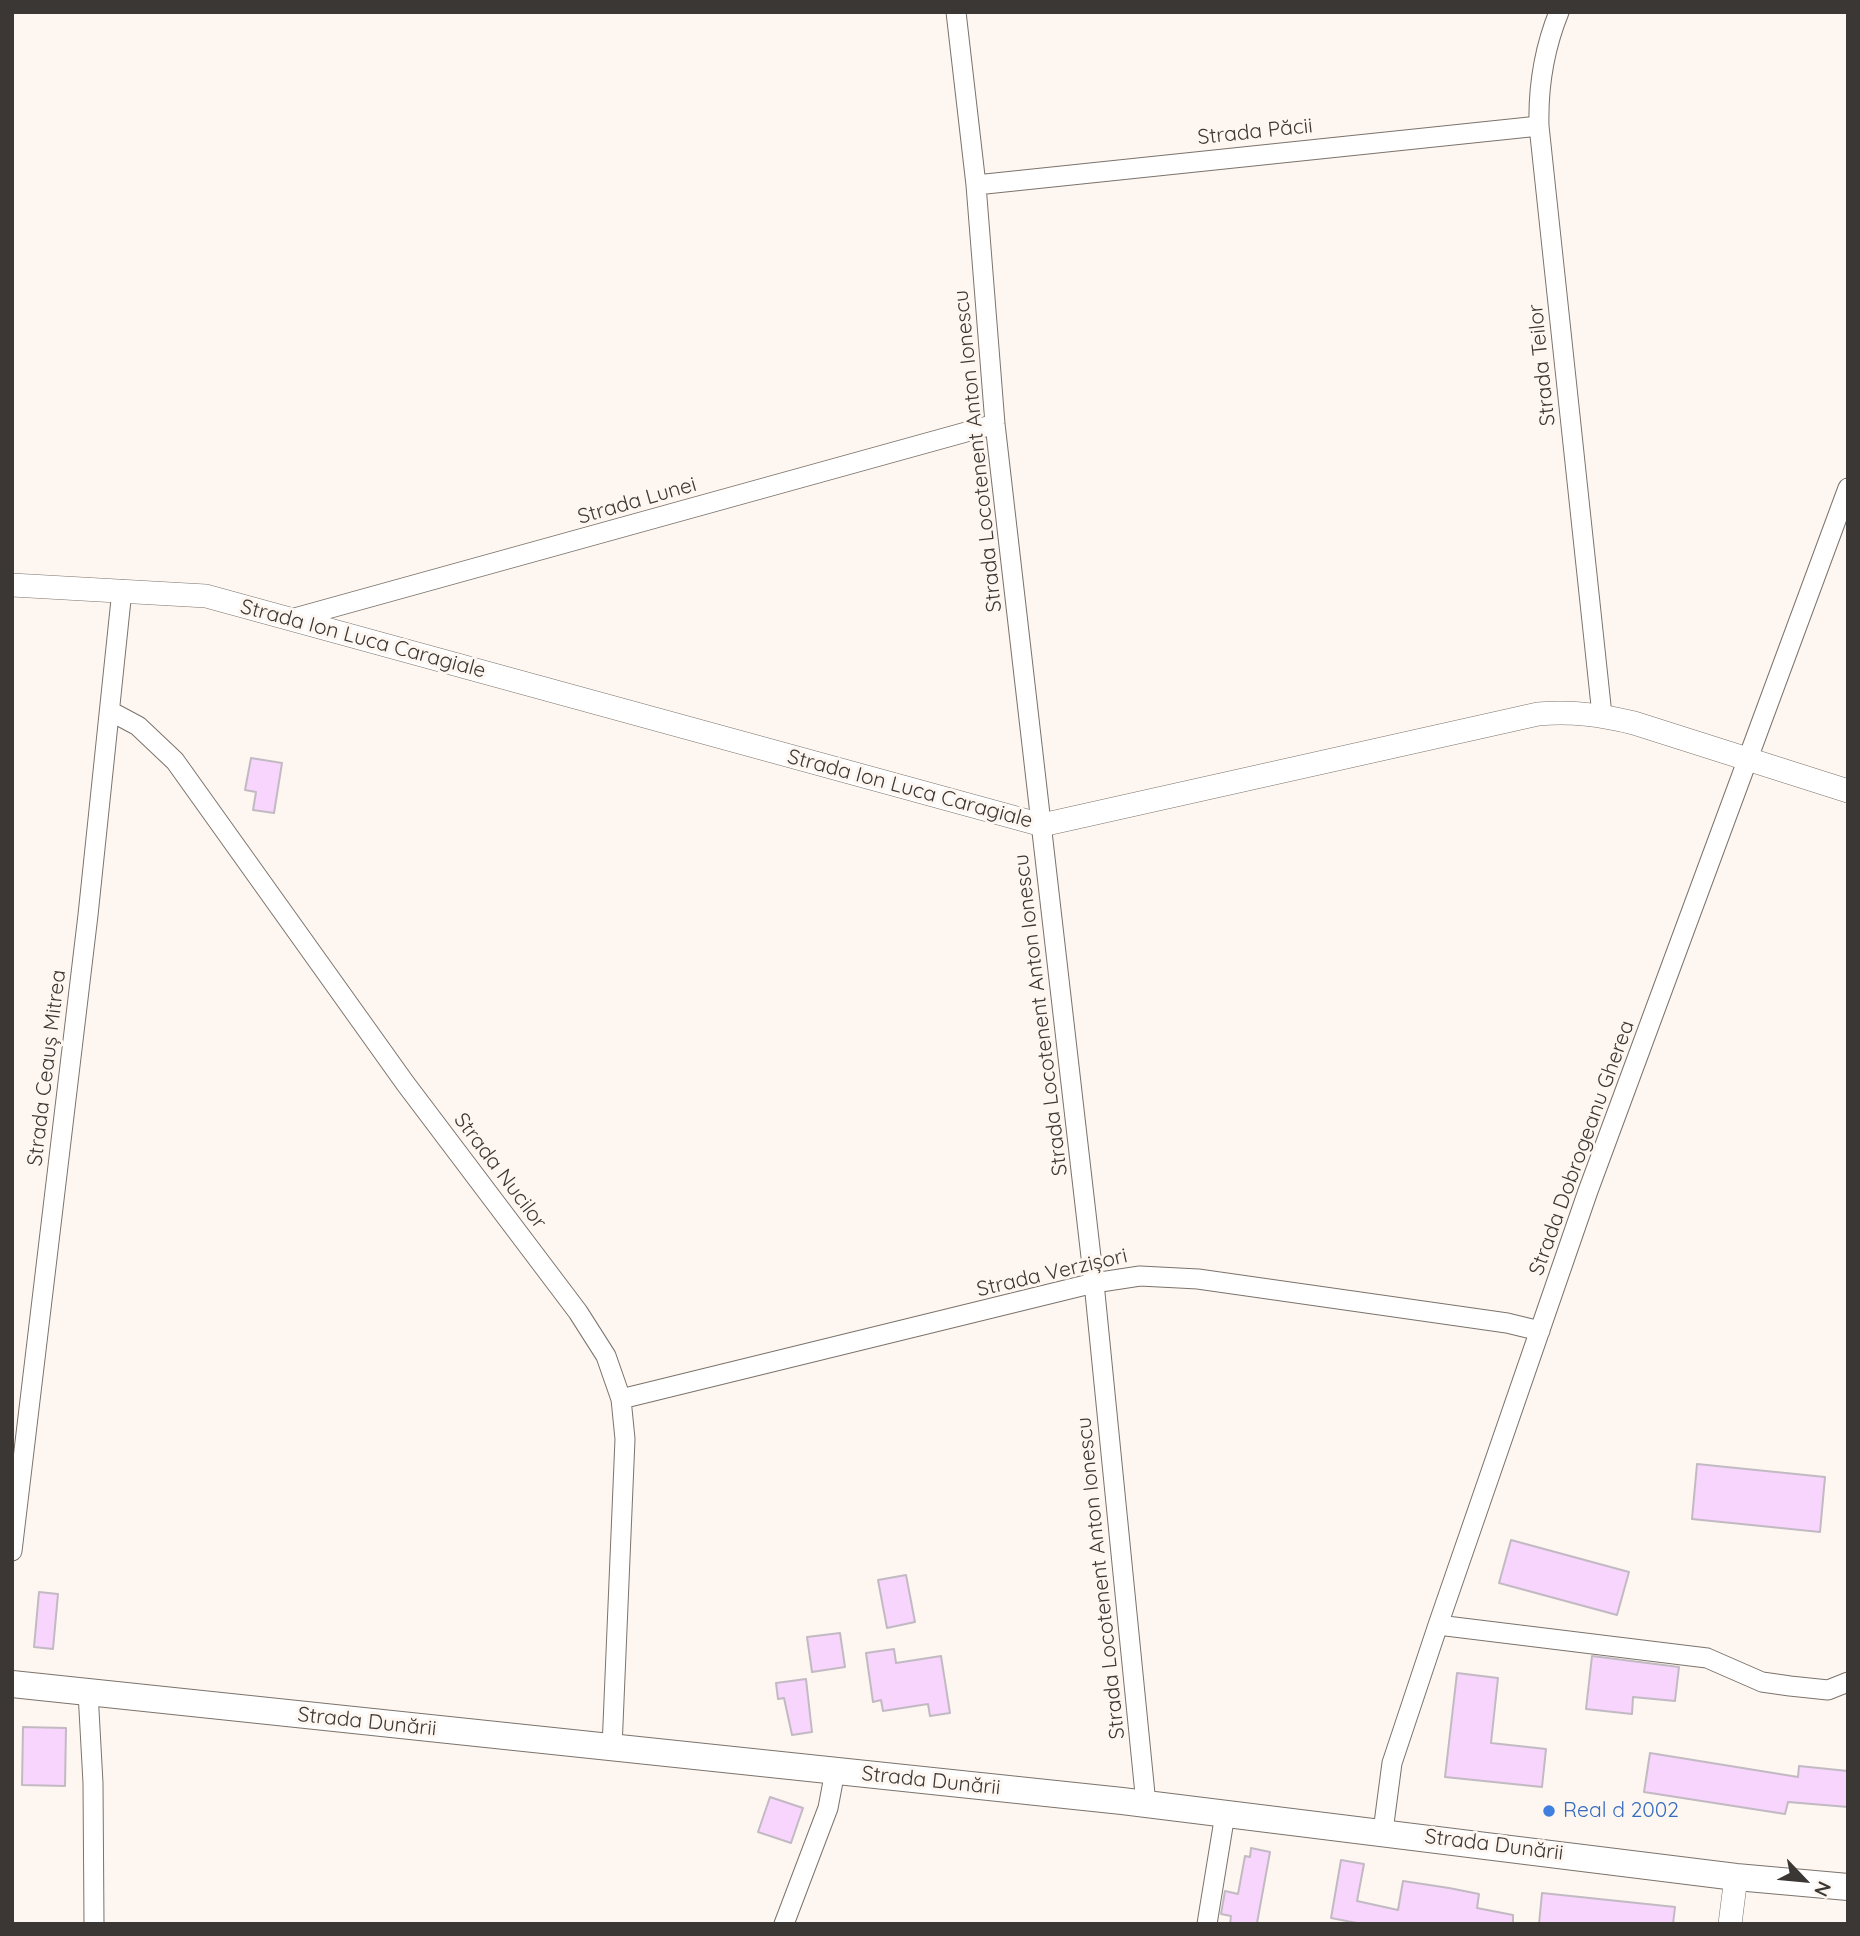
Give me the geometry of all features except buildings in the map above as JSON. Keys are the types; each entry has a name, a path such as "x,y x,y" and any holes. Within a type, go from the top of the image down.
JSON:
{"main road":[{"name":"Strada Dunării","path":"12,1684 1146,1804 1383,1831 1736,1877 1848,1887"}],"street":[{"name":"Strada Locotenent Anton Ionescu","path":"956,12 976,185 995,424 1094,1283 1146,1804"},
{"name":"Strada Teilor","path":"1559,12 1544,62 1539,96 1539,126 1602,715"},
{"name":"Strada Păcii","path":"976,185 1539,126"},
{"name":"Strada Lunei","path":"291,619 995,424"},
{"name":"Strada Dobrogeanu Gherea","path":"1383,1831 1392,1763 1588,1191 1848,488"},
{"name":"Strada Ion Luca Caragiale","path":"12,585 206,596 1042,825 1538,714 1567,711 1602,715 1848,791"},
{"name":"Strada Ceauș Mitrea","path":"12,1551 122,590"},
{"name":"Strada Nucilor","path":"110,711 138,726 175,761 405,1083 578,1312 606,1356 621,1399 625,1438 612,1748"},
{"name":"Strada Verzișori","path":"621,1399 1094,1283 1140,1276 1198,1279 1507,1323 1540,1331"},
{"path":"1438,1625 1707,1658 1762,1682 1790,1686 1828,1690 1848,1682"},
{"path":"88,1692 93,1783 94,1924"},
{"path":"784,1924 828,1808 835,1771"},
{"path":"1207,1924 1225,1814"},
{"path":"1730,1924 1736,1877"}],"place":[{"name":"Real d 2002","path":"1549,1811"}]}
